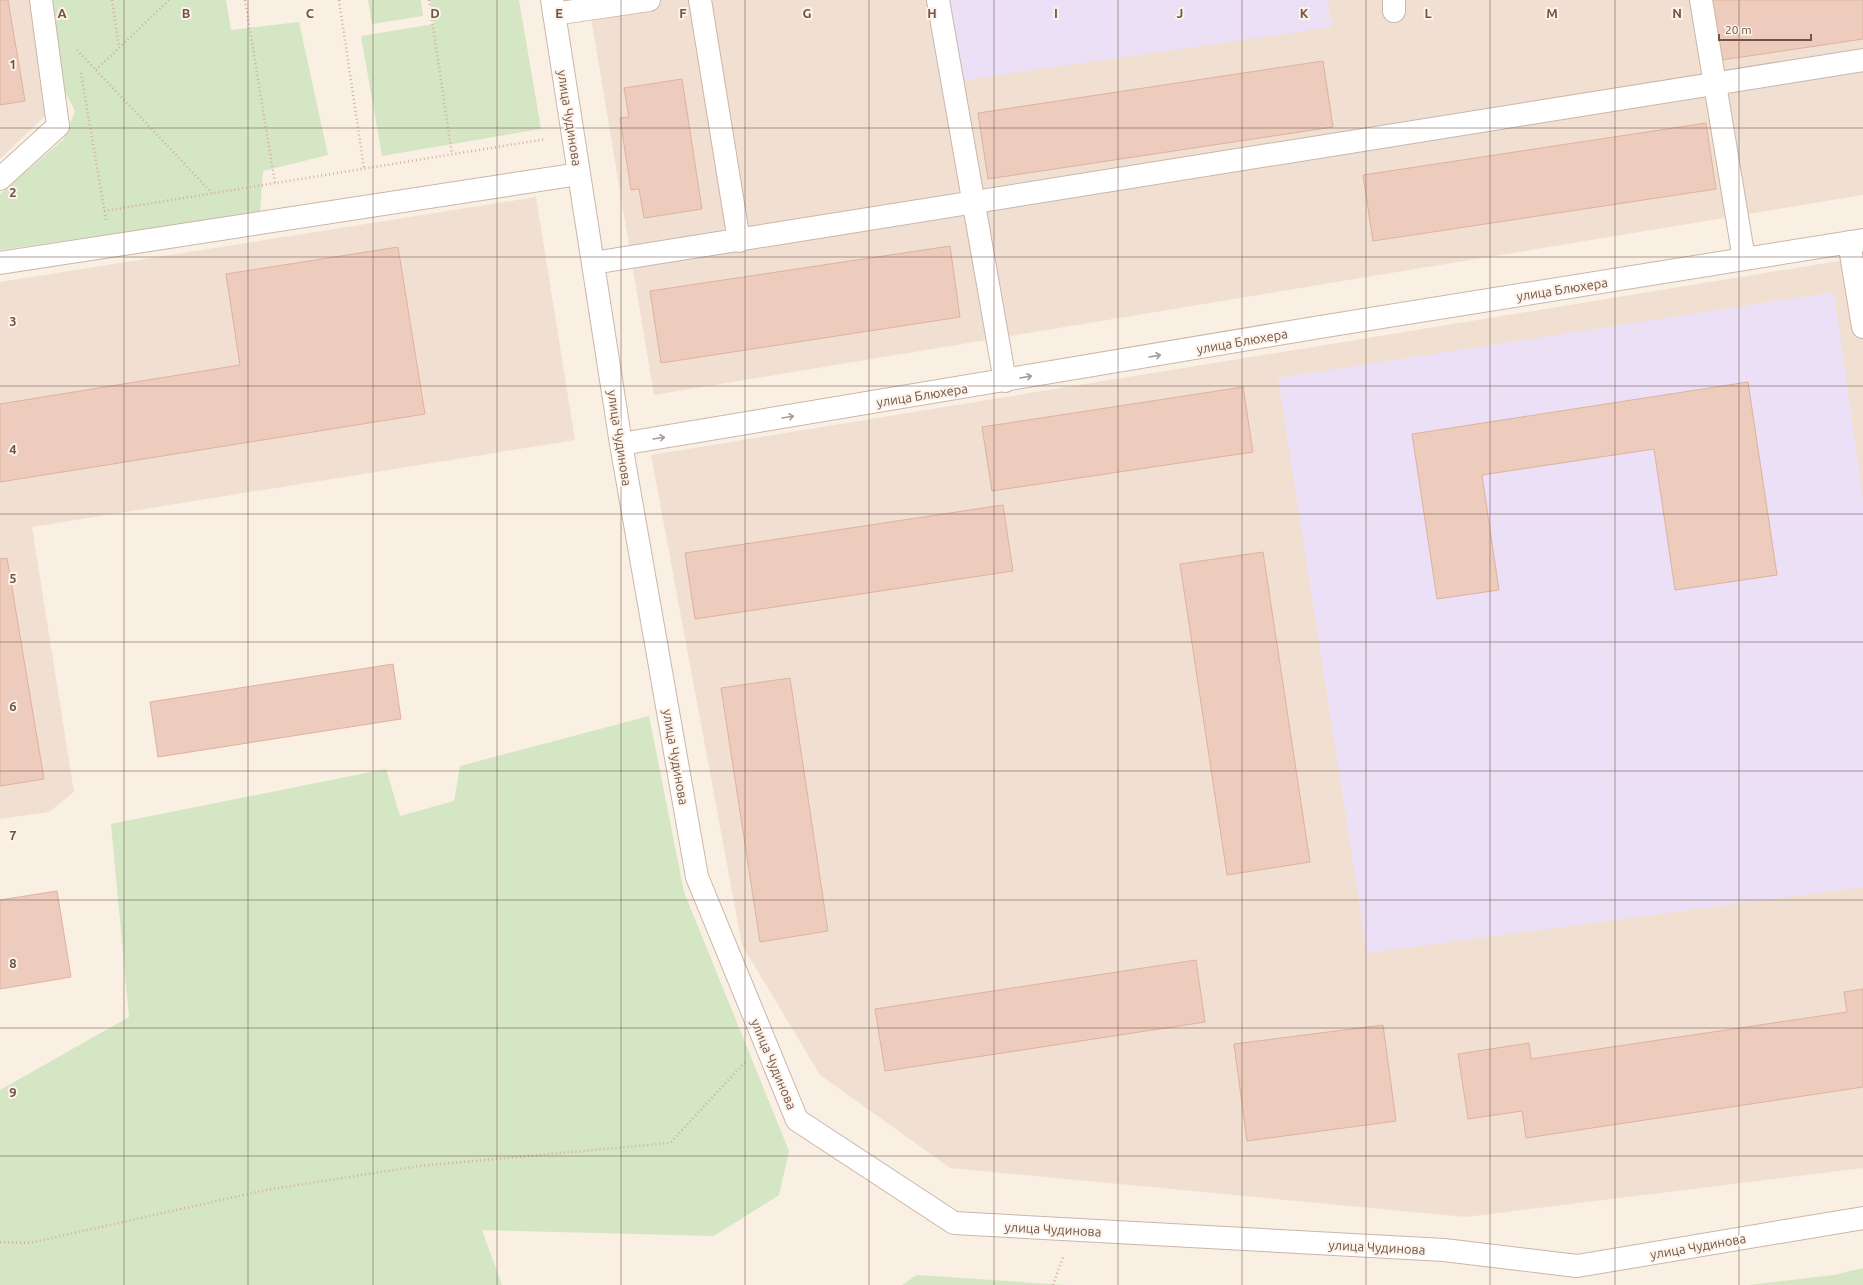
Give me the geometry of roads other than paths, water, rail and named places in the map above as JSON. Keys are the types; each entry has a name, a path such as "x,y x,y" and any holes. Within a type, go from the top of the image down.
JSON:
{"street":[{"path":"0,179 58,126 41,0"},
{"path":"553,7 650,0"},
{"path":"700,0 739,241"},
{"path":"938,0 1005,381"},
{"path":"1701,0 1744,259"},
{"name":"улица Чудинова","path":"553,7 621,444 696,877 797,1120 954,1223 1444,1250 1577,1266 1863,1218"},
{"path":"593,263 739,241 1863,60"},
{"path":"0,263 579,174"},
{"path":"1856,241 1863,327"},
{"name":"улица Блюхера","path":"621,444 1328,326 1856,241"}]}
